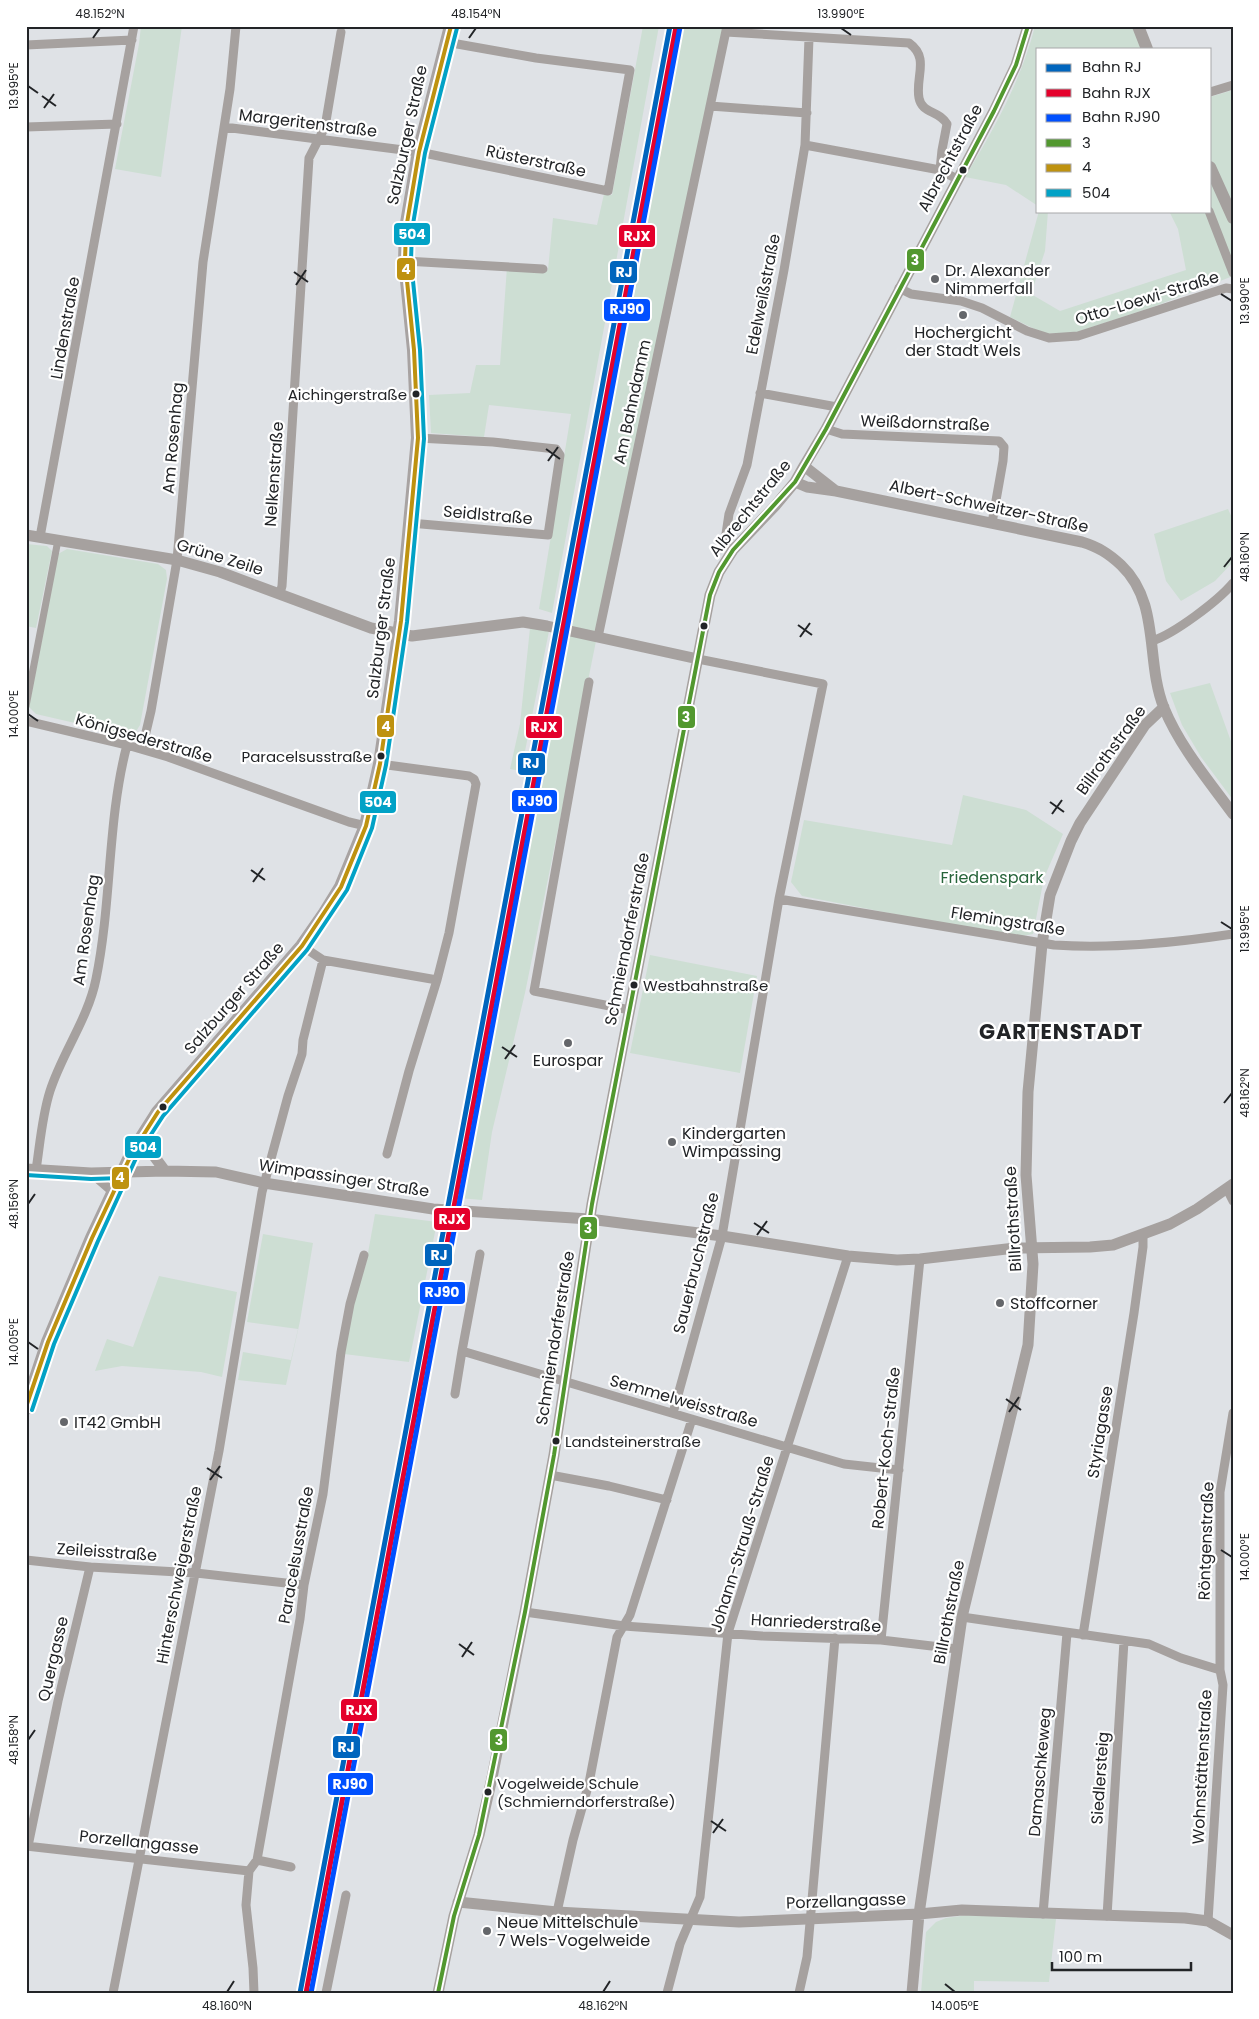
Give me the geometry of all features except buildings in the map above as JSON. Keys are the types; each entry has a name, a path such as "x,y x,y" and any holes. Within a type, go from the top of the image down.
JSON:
{"main road":[{"name":"Salzburger Straße","path":"26,1408 48,1342 122,1172 146,1130 158,1112 302,946 341,887 366,826 380,764 398,634 418,438 416,376 405,261 406,229 419,152 451,26"},
{"path":"1138,26 1146,48"},
{"path":"1212,171 1233,218"}],"street":[{"name":"Lindenstraße","path":"40,537 134,26"},
{"name":"Am Rosenhag","path":"142,749 148,727 177,560 203,262 230,89 236,26"},
{"name":"Albrechtstraße","path":"698,659 710,595 719,572 733,550 795,482 826,429 1008,82 1023,45 1028,26"},
{"path":"726,29 809,38 909,43 917,49 920,56 919,99 928,111 940,114 947,124 940,170"},
{"name":"Am Bahndamm","path":"598,636 726,29"},
{"name":"Nelkenstraße","path":"280,593 282,586 308,158 325,127 341,32"},
{"name":"Edelweißstraße","path":"733,550 727,543 726,534 729,514 747,466 784,270 804,144 807,113 809,38"},
{"path":"26,44 132,40"},
{"name":"Rüsterstraße","path":"419,152 608,191 630,70 536,58 446,42"},
{"path":"1212,91 1233,85"},
{"path":"710,106 807,113"},
{"path":"26,127 117,124"},
{"name":"Margeritenstraße","path":"224,127 419,152"},
{"path":"804,144 940,170 957,178"},
{"name":"Otto-Loewi-Straße","path":"1209,212 1233,273"},
{"path":"405,261 543,269"},
{"name":"Otto-Loewi-Straße","path":"899,288 911,294 961,301 982,308 1027,332 1049,338 1078,336 1226,288 1233,289"},
{"path":"760,393 837,407"},
{"name":"Weißdornstraße","path":"826,429 842,434 999,441 1004,447 1003,461 992,523"},
{"name":"Seidlstraße","path":"410,523 548,535 560,455 556,449 493,442 418,438"},
{"name":"Albert-Schweitzer-Straße","path":"804,466 836,490"},
{"name":"Albert-Schweitzer-Straße","path":"795,482 807,487 836,490 1082,542 1110,554 1132,577 1141,594 1146,610 1164,707 1180,738 1233,814"},
{"name":"Grüne Zeile","path":"26,535 177,560 220,572 280,593 371,628 398,634"},
{"path":"26,706 58,540"},
{"path":"1152,641 1167,634 1193,617 1233,583"},
{"path":"398,634 412,636 523,622 598,636 698,659"},
{"name":"Sauerbruchstraße","path":"673,1413 722,1236 780,899 823,684 698,659"},
{"name":"Schmierndorferstraße","path":"438,1993 458,1902 479,1835 525,1612 550,1475 589,1219 698,659"},
{"path":"589,682 534,991 630,1010"},
{"name":"Billrothstraße","path":"912,1993 919,1914 962,1617 1025,1366 1030,1324 1033,1264 1026,1147 1028,1092 1042,944 1050,895 1076,829 1145,725 1164,707"},
{"name":"Königsederstraße","path":"26,722 142,749 366,826"},
{"name":"Am Rosenhag","path":"31,1170 50,1090 89,1004 96,981 109,889 111,841 120,770 127,745"},
{"path":"380,764 469,776 474,779 476,784 449,933 438,980 409,1072 387,1154"},
{"name":"Flemingstraße","path":"780,899 1042,944 1086,947 1138,946 1233,934"},
{"path":"302,946 323,960 438,980"},
{"name":"Hinterschweigerstraße","path":"113,1993 219,1451 264,1183 288,1096 302,1054 303,1040 323,960"},
{"path":"146,1130 151,1152 165,1171"},
{"name":"Wimpassinger Straße","path":"31,1170 91,1173 216,1172 264,1183 433,1209 589,1219 722,1236 848,1256 920,1260 1032,1248 1113,1245 1170,1224 1230,1187"},
{"path":"91,1173 113,1192"},
{"path":"1230,1187 1233,1201"},
{"name":"Styriagasse","path":"1083,1635 1134,1313 1143,1247 1142,1234"},
{"path":"455,1394 480,1254"},
{"name":"Paracelsusstraße","path":"257,1860 300,1619 304,1585 323,1494 341,1352 350,1304 364,1255"},
{"name":"Johann-Strauß-Straße","path":"667,1993 680,1944 700,1897 728,1633 848,1256"},
{"name":"Robert-Koch-Straße","path":"881,1640 920,1260"},
{"name":"Semmelweisstraße","path":"462,1351 844,1464 899,1470"},
{"name":"Röntgenstraße","path":"1220,1670 1220,1492 1233,1413"},
{"path":"557,1912 573,1840 589,1783 617,1637 630,1615 692,1419"},
{"path":"550,1475 609,1486 667,1500"},
{"name":"Zeileisstraße","path":"26,1560 90,1567 196,1573 304,1585"},
{"name":"Quergasse","path":"27,1846 58,1701 90,1567"},
{"name":"Hanriederstraße","path":"525,1612 624,1626 881,1640 957,1649"},
{"name":"Wohnstättenstraße","path":"962,1617 1149,1644 1181,1658 1220,1670 1223,1685 1208,1921"},
{"name":"Damaschkeweg","path":"1043,1914 1067,1633"},
{"path":"799,1993 807,1957 836,1638"},
{"name":"Siedlersteig","path":"1107,1916 1124,1641"},
{"name":"Porzellangasse","path":"27,1846 249,1871"},
{"path":"254,1993 246,1905 249,1871 257,1860 291,1867"},
{"path":"326,1993 346,1895"},
{"name":"Porzellangasse","path":"458,1902 557,1912 739,1922 810,1920 962,1910 1185,1918 1208,1921 1233,1935"}],"green space":[{"path":"141,26 182,26 161,177 115,169"},
{"path":"643,26 659,26 552,613 539,609 571,414 489,405 484,437 431,433 429,395 470,393 476,365 500,365 507,267 548,270 553,218 597,225 604,194 612,195"},
{"path":"680,26 725,26 595,646 525,993 492,1132 482,1200 459,1198 484,1075"},
{"path":"1035,26 1135,26 1144,48 1036,48 1036,205 1006,185 965,177 1006,104"},
{"path":"1233,90 1233,276 1153,307 1074,333 1045,334 1010,317 1039,212 1048,212 1045,251 1031,294 1060,311 1186,270 1178,229 1170,212 1212,212 1212,96"},
{"path":"1228,509 1233,520 1233,562 1215,581 1181,601 1166,581 1154,534"},
{"path":"26,544 47,546 52,551 36,628 26,626"},
{"path":"67,549 158,564 166,570 167,579 140,725 135,733 127,735 36,714 29,707 58,554"},
{"path":"530,628 549,631 521,771 510,769 520,724"},
{"path":"1210,683 1233,747 1233,800 1201,757 1182,725 1170,693"},
{"name":"Friedenspark","path":"963,795 1026,810 1063,834 1044,878 1033,934 1023,936 966,928 802,896 791,882 804,820 952,845"},
{"path":"650,955 757,976 740,1073 630,1053"},
{"path":"375,1214 437,1222 409,1362 344,1354 353,1304 366,1264"},
{"path":"263,1234 313,1243 300,1321 286,1385 238,1380 243,1352 291,1360 298,1329 247,1322"},
{"path":"159,1276 237,1292 222,1377 201,1372 122,1366 95,1371 107,1339 133,1347"},
{"path":"968,1915 1056,1919 1049,1982 974,1981 974,1993 921,1993 926,1932 936,1922 946,1918"}],"rail line":[{"name":"RJ","path":"300,1993 670,26"},
{"name":"RJX","path":"306,1993 676,27"},
{"name":"RJ90","path":"311,1993 680,27"}],"transit line":[{"name":"4","path":"26,1407 48,1342 92,1238 132,1153 158,1112 302,946 341,887 366,826 380,764 401,621 418,438 414,350 405,261 406,229 419,152 451,26"},
{"name":"3","path":"438,1993 454,1916 479,1835 525,1612 554,1455 592,1204 710,595 719,572 733,550 795,482 826,429 994,111 1016,65 1028,26"},
{"name":"504","path":"32,1410 54,1344 137,1156 163,1116 307,950 347,890 372,828 386,765 407,622 424,439 420,350 411,261 412,230 425,153 457,28"},
{"name":"504","path":"26,1175 91,1179 122,1178"}],"place":[{"name":"Dr. Alexander Nimmerfall","path":"935,279"},
{"name":"Hochergicht der Stadt Wels","path":"963,315"},
{"name":"Aichingerstraße","path":"416,394"},
{"name":"Paracelsusstraße","path":"381,756"},
{"name":"Westbahnstraße","path":"634,985"},
{"name":"Eurospar","path":"568,1043"},
{"name":"Kindergarten Wimpassing","path":"672,1142"},
{"name":"Stoffcorner","path":"1000,1303"},
{"name":"IT42 GmbH","path":"64,1422"},
{"name":"Landsteinerstraße","path":"556,1441"},
{"name":"Vogelweide Schule (Schmierndorferstraße)","path":"488,1792"},
{"name":"Neue Mittelschule 7 Wels-Vogelweide","path":"487,1931"}],"district":[{"name":"GARTENSTADT","path":"1061,1031"}]}
